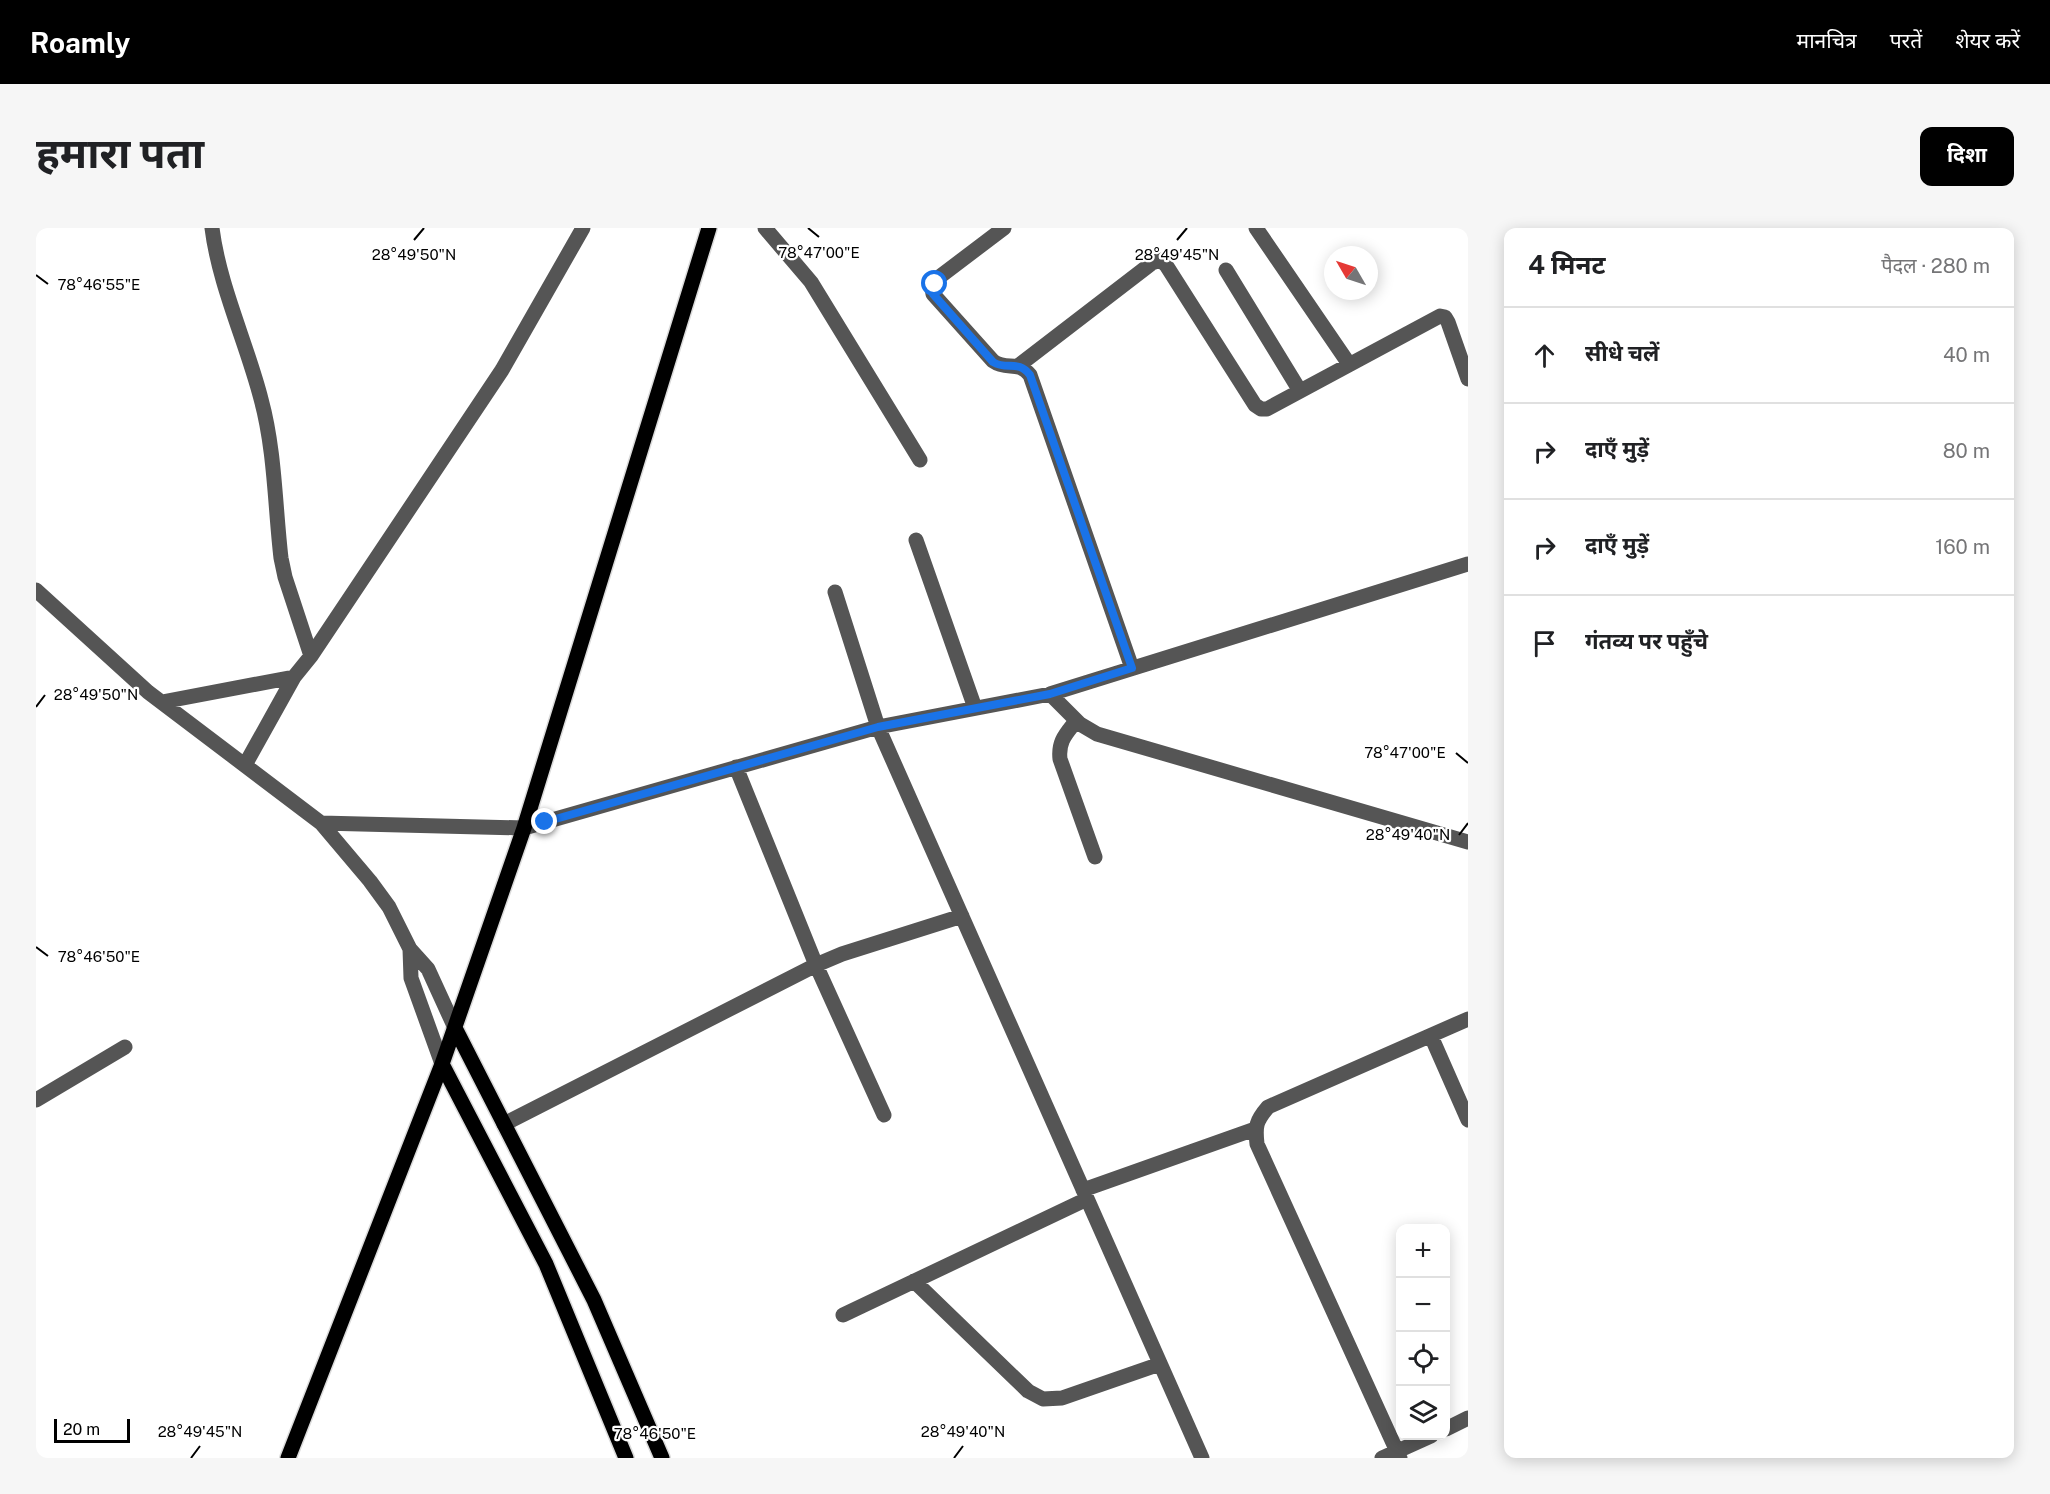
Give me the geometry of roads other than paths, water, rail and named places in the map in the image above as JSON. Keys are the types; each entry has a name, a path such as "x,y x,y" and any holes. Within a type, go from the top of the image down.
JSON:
{"main road":[{"path":"288,1458 442,1064 524,828 709,228"},
{"path":"455,1028 594,1300 662,1458"},
{"path":"442,1064 546,1264 627,1458"}],"street":[{"path":"212,228 217,256 263,407 267,425 280,558 311,656"},
{"path":"245,765 294,677 311,656 502,370 583,228"},
{"path":"765,228 811,282 920,460"},
{"path":"1004,228 938,278 932,288 933,294 993,362 1004,366 1024,368 1030,375 1132,668"},
{"path":"1256,228 1349,364"},
{"path":"1018,366 1152,262 1160,260 1166,265 1255,405 1261,409 1267,409 1440,316 1445,317 1448,322 1468,379"},
{"path":"1226,270 1300,391"},
{"path":"916,540 975,708"},
{"path":"321,823 524,828 878,727 1050,694 1468,564"},
{"path":"36,590 162,702 321,823 389,907 410,949 428,969 455,1028"},
{"path":"836,592 878,727 1202,1458"},
{"path":"162,702 294,677"},
{"path":"1050,694 1076,721 1097,734 1468,842"},
{"path":"1076,721 1063,738 1059,748 1060,759 1095,857"},
{"path":"736,767 816,965 884,1116"},
{"path":"504,1124 816,965 842,954 962,916"},
{"path":"410,949 411,978 442,1064"},
{"path":"1399,1454 1257,1144 1255,1129 1260,1116 1268,1107 1468,1019"},
{"path":"1431,1036 1468,1120"},
{"path":"36,1100 125,1047"},
{"path":"843,1315 1085,1195 1255,1129"},
{"path":"914,1281 1028,1391 1043,1399 1062,1398 1160,1364"},
{"path":"1450,1427 1468,1418"},
{"path":"1382,1458 1399,1454 1424,1440"}]}
